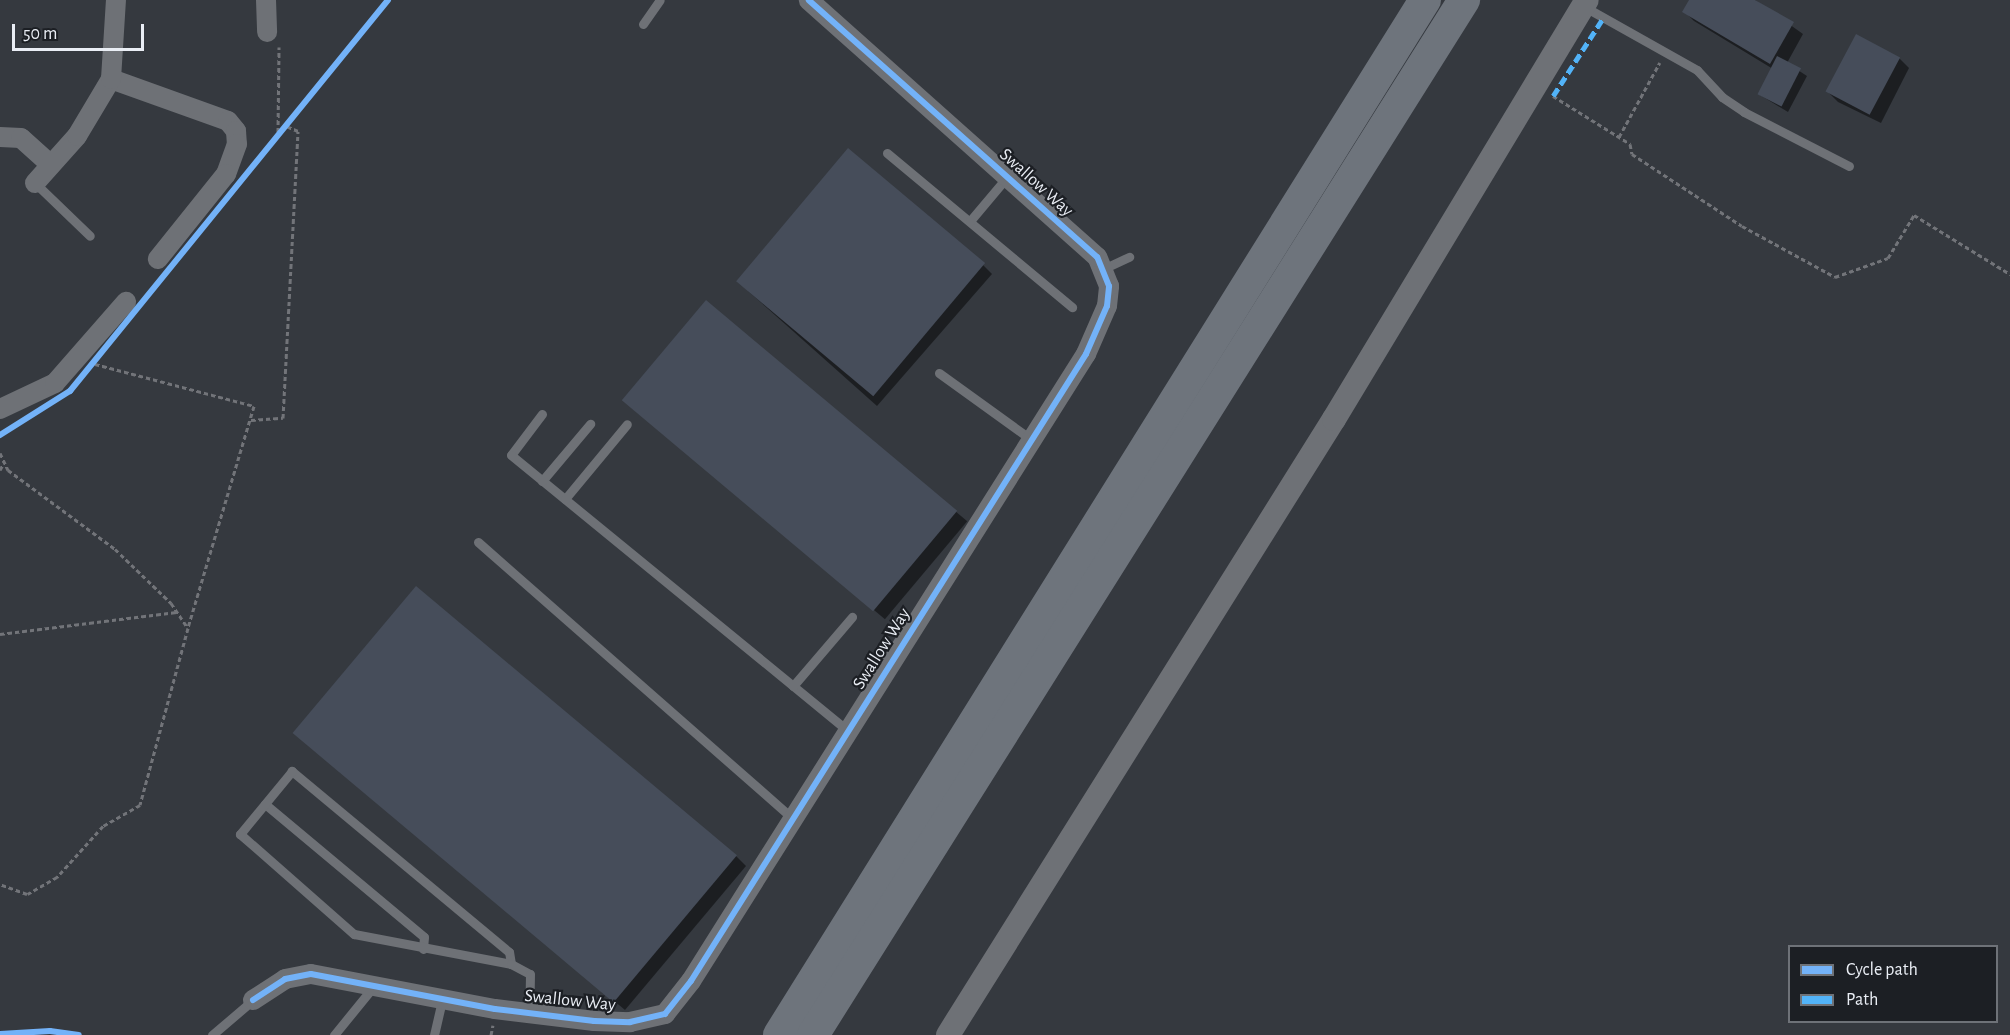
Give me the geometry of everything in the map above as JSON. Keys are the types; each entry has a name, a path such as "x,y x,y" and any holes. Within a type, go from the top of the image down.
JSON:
{"highway":[{"path":"778,1035 1425,0"},
{"path":"813,1035 1464,0"}],"street":[{"path":"34,183 96,110 111,79 116,0"},
{"path":"266,0 273,34"},
{"name":"Swallow Way","path":"253,1000 285,979 311,974 529,1013 630,1022 665,1014 691,981 849,731 1032,440 1102,322 1109,286 1097,257 809,0"},
{"path":"948,1035 1327,429 1585,3"},
{"path":"111,79 228,121 236,131 237,144 226,174 158,259"},
{"path":"0,137 21,138 51,165"},
{"path":"0,409 56,383 126,302"}],"lane":[{"path":"643,24 660,0"},
{"path":"1585,3 1697,70 1722,97 1744,112 1849,166"},
{"path":"887,153 1072,307"},
{"path":"970,221 1007,177"},
{"path":"34,183 90,236"},
{"path":"1103,268 1129,256"},
{"path":"939,373 1032,440"},
{"path":"542,414 511,455 849,731"},
{"path":"542,481 590,424"},
{"path":"565,499 627,424"},
{"path":"478,542 793,819"},
{"path":"793,686 852,617"},
{"path":"511,964 509,952 292,771 240,834 354,933 423,949 511,964 530,974 529,1013"},
{"path":"265,804 424,937 423,949"},
{"path":"334,1035 374,986"},
{"path":"434,1035 442,999"},
{"path":"212,1035 253,1000"}],"path":[{"path":"273,34 278,132"},
{"path":"1619,137 1665,52"},
{"path":"1553,96 1630,144 1632,154 1692,193 1835,277 1888,258 1914,215 2010,274"},
{"path":"270,141 291,116"},
{"path":"251,420 283,418 298,131 284,124"},
{"path":"87,370 99,354"},
{"path":"0,884 27,894 57,877 103,826 140,805 188,628 254,405 92,363"},
{"path":"0,453 8,470 116,549 177,612 188,628"},
{"path":"0,470 4,462"},
{"path":"0,634 177,612"}],"building":[{"path":"1689,0 1755,0 1794,22 1770,64 1682,12"},
{"path":"1856,34 1900,57 1870,115 1825,91"},
{"path":"1777,56 1801,68 1782,107 1757,94"},
{"path":"848,148 985,263 873,396 736,281"},
{"path":"706,300 957,511 873,611 622,400"},
{"path":"416,586 737,855 614,1002 293,733"}],"marked path":[{"path":"1553,96 1603,18"}],"cycle path":[{"path":"0,435 70,391 388,0"},
{"path":"253,1000 285,979 311,974 495,1009 594,1021 630,1022 665,1014 691,981 1086,354 1107,306 1109,286 1097,257 809,0"},
{"path":"0,1034 50,1031 79,1035"}]}
